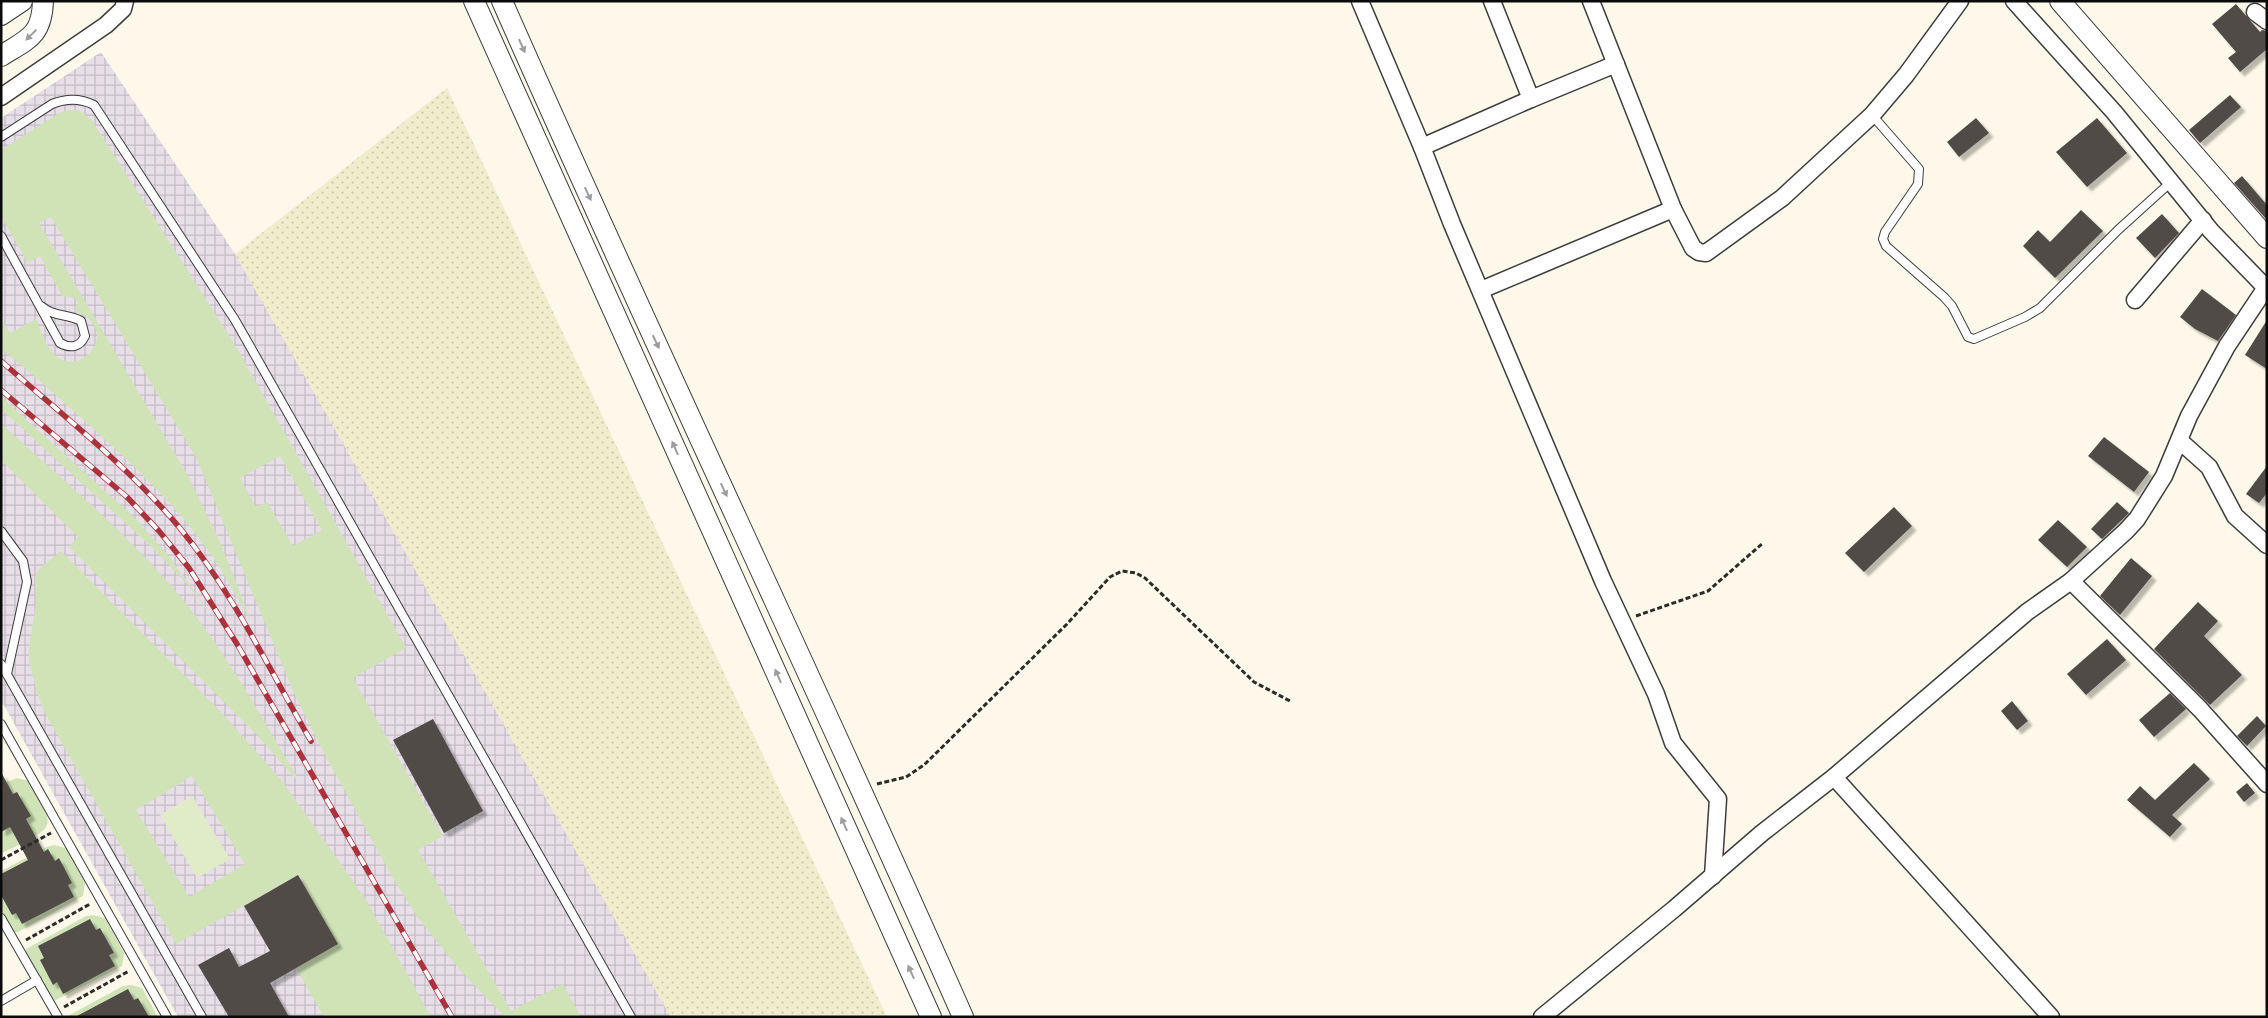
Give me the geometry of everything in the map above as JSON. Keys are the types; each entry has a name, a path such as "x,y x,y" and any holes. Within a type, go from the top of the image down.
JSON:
{"street":[{"path":"1,15 22,1"},
{"path":"1,56 32,36 40,26 43,1"},
{"path":"474,1 931,1017"},
{"path":"502,1 566,147 861,788 963,1017"},
{"path":"1360,1 1481,290 1498,336 1621,621 1656,694 1673,743 1718,799 1713,876"},
{"path":"1492,1 1531,99"},
{"path":"1592,1 1673,209 1693,248 1699,252 1706,253 1782,198 1872,115 1906,76 1960,1"},
{"path":"1542,1017 1713,876 1762,833 1834,777 2026,612 2071,581 2126,531 2137,518 2164,476 2190,416 2227,346 2266,287 2203,220 2114,112 2014,1"},
{"path":"2060,1 2267,238"},
{"path":"1,97 106,25 128,4"},
{"path":"1422,147 1616,64"},
{"path":"1481,290 1673,209"},
{"path":"2135,300 2203,220"},
{"path":"2180,441 2209,467 2235,516 2267,546"},
{"path":"2071,581 2200,709 2267,784"},
{"path":"1834,777 2052,1017"}],"lane":[{"path":"1,137 61,100 83,100 94,105 235,320 630,1017"},
{"path":"1872,115 1920,169 1918,184 1885,232 1886,246 1944,297 1952,306 1968,337 1974,339 2040,308 2118,230 2172,182"},
{"path":"1,236 60,343 67,347 76,347 82,342 86,336 81,321 74,317 54,315 41,306"},
{"path":"1,531 23,561 27,582 7,674"},
{"path":"1,664 202,1017"},
{"path":"2,728 167,1017"},
{"path":"1,918 56,1015"},
{"path":"1,1001 37,980"}],"path":[{"path":"1621,621 1708,591 1763,543"},
{"path":"861,788 906,777 924,765 1067,624 1110,577 1122,571 1136,573 1145,578 1254,682 1290,701"},
{"path":"1,860 60,828"},
{"path":"17,945 100,899"},
{"path":"56,1015 138,966"}],"shaded area":[{"path":"101,52 235,254 671,1017 178,1017 1,700 1,118"},
{"path":"447,88 887,1017 671,1017 235,254"}],"green space":[{"path":"78,110 91,119 235,345 406,648 353,678 443,836 418,850 511,1011 563,984 581,1017 505,1017 460,970 419,919 394,880 326,757 294,693 197,459 51,217 39,223 188,476 220,542 251,621 210,553 168,501 104,438 1,349 1,319 10,333 36,319 51,350 65,361 76,361 85,357 93,349 97,339 96,328 89,319 74,311 78,303 75,298 62,296 40,256 28,263 1,216 1,150 59,113","holes":["280,456 322,530 293,546 267,502 256,507 240,478"]},
{"path":"1,397 136,519 167,554 216,621 186,583 156,551 1,409"},
{"path":"1,424 116,528 179,595 227,661 297,777 295,778 257,735 69,547 78,537 1,460"},
{"path":"61,551 223,714 283,782 365,898 431,1017 324,1017 296,968 337,944 298,875 176,944 44,711 37,693 29,660 29,646 36,604 35,578 39,569","holes":["192,776 245,864 189,897 136,810"]},
{"path":"17,778 29,781 47,816 47,823 46,827 38,834 1,854 1,784"},
{"path":"192,796 230,859 197,878 160,815"},
{"path":"54,845 66,848 85,883 83,896 18,932 13,932 1,911 1,871"},
{"path":"93,915 105,918 124,953 122,966 52,1002 26,955 26,949 86,916"},
{"path":"131,985 142,988 158,1017 66,1017 123,986"}],"building":[{"path":"2236,4 2260,32 2262,30 2267,31 2267,49 2240,72 2228,58 2236,52 2212,24"},
{"path":"2230,95 2241,107 2200,143 2189,130"},
{"path":"1976,118 1989,133 1959,157 1947,142"},
{"path":"2097,118 2127,153 2087,187 2056,152"},
{"path":"2242,176 2267,205 2267,220 2234,183"},
{"path":"2081,210 2103,231 2055,278 2023,246 2038,230 2050,242"},
{"path":"2162,214 2179,233 2155,258 2136,238"},
{"path":"2202,289 2236,315 2218,341 2195,329 2180,317"},
{"path":"2267,320 2267,369 2245,355"},
{"path":"2104,437 2149,472 2134,492 2088,456"},
{"path":"2267,466 2267,493 2259,503 2246,494"},
{"path":"2117,502 2129,513 2102,539 2091,529"},
{"path":"1894,507 1912,526 1864,572 1845,553"},
{"path":"2058,520 2087,547 2067,567 2038,540"},
{"path":"2131,558 2152,576 2120,615 2100,596"},
{"path":"2198,602 2218,621 2204,636 2242,675 2210,705 2154,649"},
{"path":"2107,639 2126,660 2086,695 2067,674"},
{"path":"2170,693 2186,709 2154,737 2139,720"},
{"path":"2012,701 2028,721 2017,730 2001,711"},
{"path":"2257,716 2266,726 2247,746 2237,736"},
{"path":"433,719 483,811 444,833 393,740"},
{"path":"2194,763 2210,779 2172,815 2182,824 2170,837 2127,800 2140,786 2155,800"},
{"path":"1,772 13,794 17,792 31,816 26,819 44,852 48,849 55,861 59,858 72,883 68,885 74,897 22,924 16,913 12,915 1,895 1,874 28,860 10,827 1,832"},
{"path":"2247,783 2255,793 2244,802 2236,792"},
{"path":"298,875 338,944 270,983 289,1017 229,1017 198,965 229,948 239,967 270,951 244,906"},
{"path":"90,919 96,930 100,928 114,953 109,955 115,966 63,994 57,982 53,985 40,960 44,958 38,946"},
{"path":"128,989 134,1000 138,998 149,1017 75,1017"}],"railway":[{"path":"1,361 116,462 179,527 216,577 233,604 311,741"},
{"path":"1,390 127,497 159,531 189,568 237,644 452,1017"}]}
